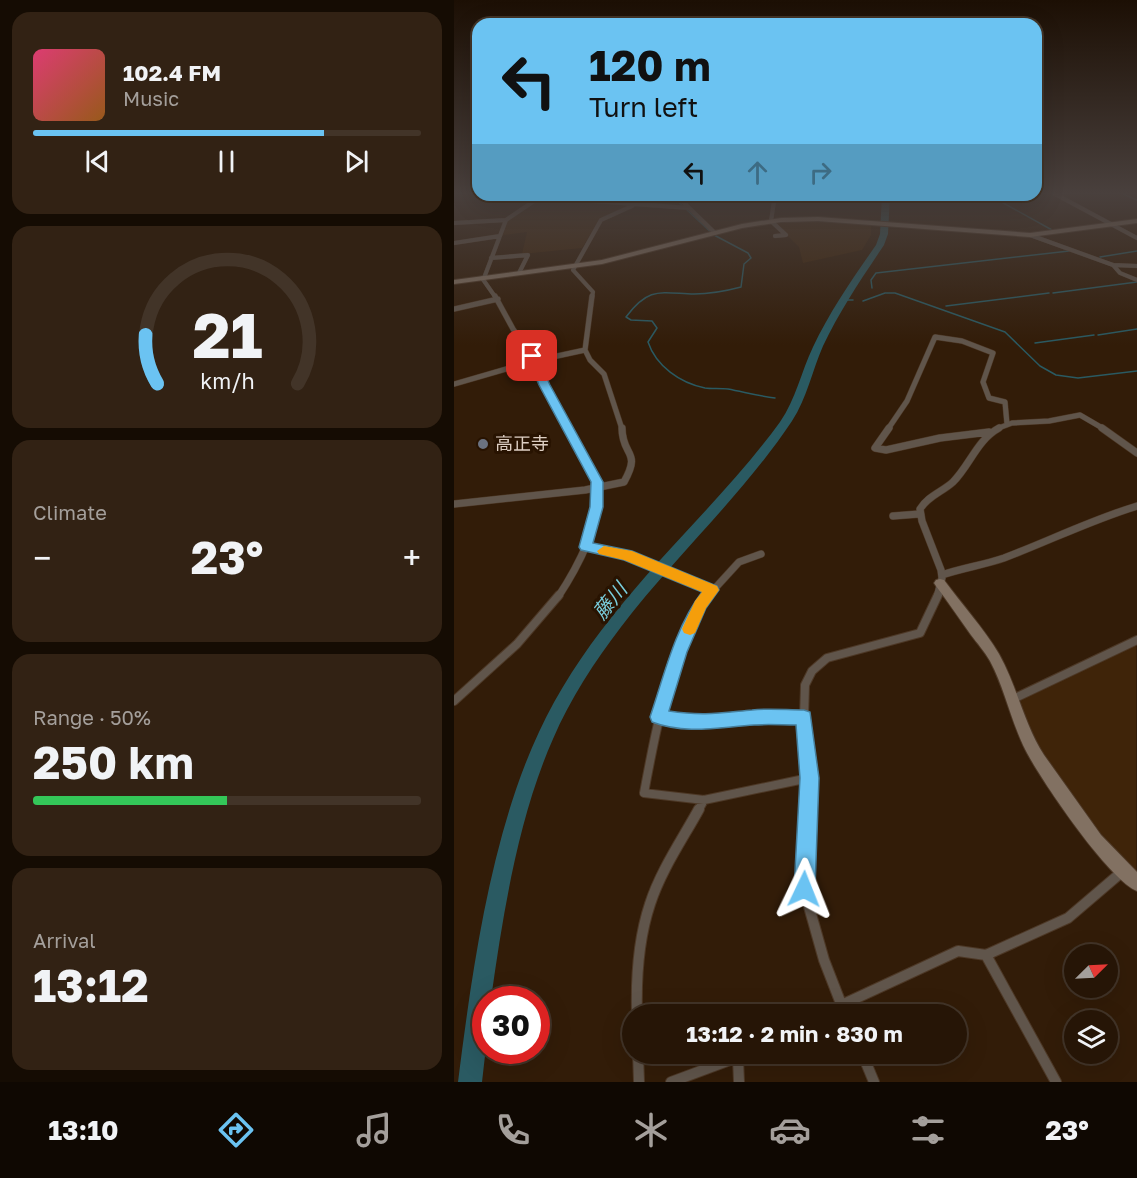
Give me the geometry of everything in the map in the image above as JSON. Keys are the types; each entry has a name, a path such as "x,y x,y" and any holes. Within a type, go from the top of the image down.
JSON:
{"main road":[{"path":"454,282 609,260 671,244"},
{"path":"941,579 994,657 1031,747 1039,760 1102,848 1136,883"}],"street":[{"path":"454,701 544,617 572,578 585,547 597,507 598,488 586,459 544,385 532,356 483,278 497,244"},
{"path":"454,504 598,488 624,482 633,466 632,458 621,439 622,429 604,374 590,360 585,350 593,292 573,270 587,244"},
{"path":"1059,244 1113,265 1136,266"},
{"path":"491,258 528,255 525,265 518,273"},
{"path":"1113,265 1120,273 1136,280"},
{"path":"454,309 498,299"},
{"path":"1007,424 1005,402 989,398 983,382 993,353 962,341 935,337 907,401 875,448 886,450 940,438 989,432 1007,424 1054,421 1079,414 1136,453"},
{"path":"454,384 534,361 585,350"},
{"path":"841,1004 824,960 804,889 810,778 804,718 805,686 812,671 827,655 920,633 930,615 941,579 932,540 919,514 920,509 928,499 952,483 989,432"},
{"path":"941,579 968,566 1001,559 1099,518 1136,506"},
{"path":"893,516 919,514"},
{"path":"585,547 627,555 712,590"},
{"path":"761,554 739,562 700,605 679,652 658,717 644,794 704,801 810,778"},
{"path":"1013,699 1136,640"},
{"path":"658,717 696,722 754,717 804,718"},
{"path":"637,1004 636,979 649,905 661,876 704,801"},
{"path":"853,1004 958,951 986,955 1068,918 1123,872"},
{"path":"986,955 1056,1082"},
{"path":"638,1064 639,1082"},
{"path":"671,1082 723,1064"},
{"path":"738,1064 739,1082"},
{"path":"867,1064 874,1082"}],"shaded area":[{"path":"524,244 584,244 582,248 522,254"},
{"path":"796,244 865,244 862,250 803,263"},
{"path":"1136,643 1136,875 1110,851 1037,750 1020,703 1021,699"}],"waterway":[{"path":"732,244 748,253 751,258 744,264 741,287 694,294 656,294 642,300 626,317 631,320 652,321 657,328 648,342 652,351 663,366 678,378 705,388 728,389 775,398"},
{"name":"藤川","path":"470,1082 485,968 502,883 524,795 545,737 574,684 615,623 739,481 786,421 796,403 824,334 880,244"},
{"path":"872,288 871,280 876,273 1069,251"},
{"path":"1100,257 1137,251"},
{"path":"1053,293 1137,282"},
{"path":"863,301 885,293 895,293 1005,332 1040,366 1056,375 1078,378 1137,371"},
{"path":"946,306 1049,293"},
{"name":"藤川","path":"846,300 853,300"},
{"path":"1098,335 1137,329"},
{"path":"1035,343 1094,335"}],"slow traffic":[{"path":"604,551 627,555 712,590 700,605 690,629"}],"place":[{"name":"高正寺","path":"483,444"}],"route":[{"path":"532,356 544,385 597,482 597,507 585,547 627,555 712,590 700,605 679,652 658,717 696,722 754,717 804,718 810,778 804,889"}]}
